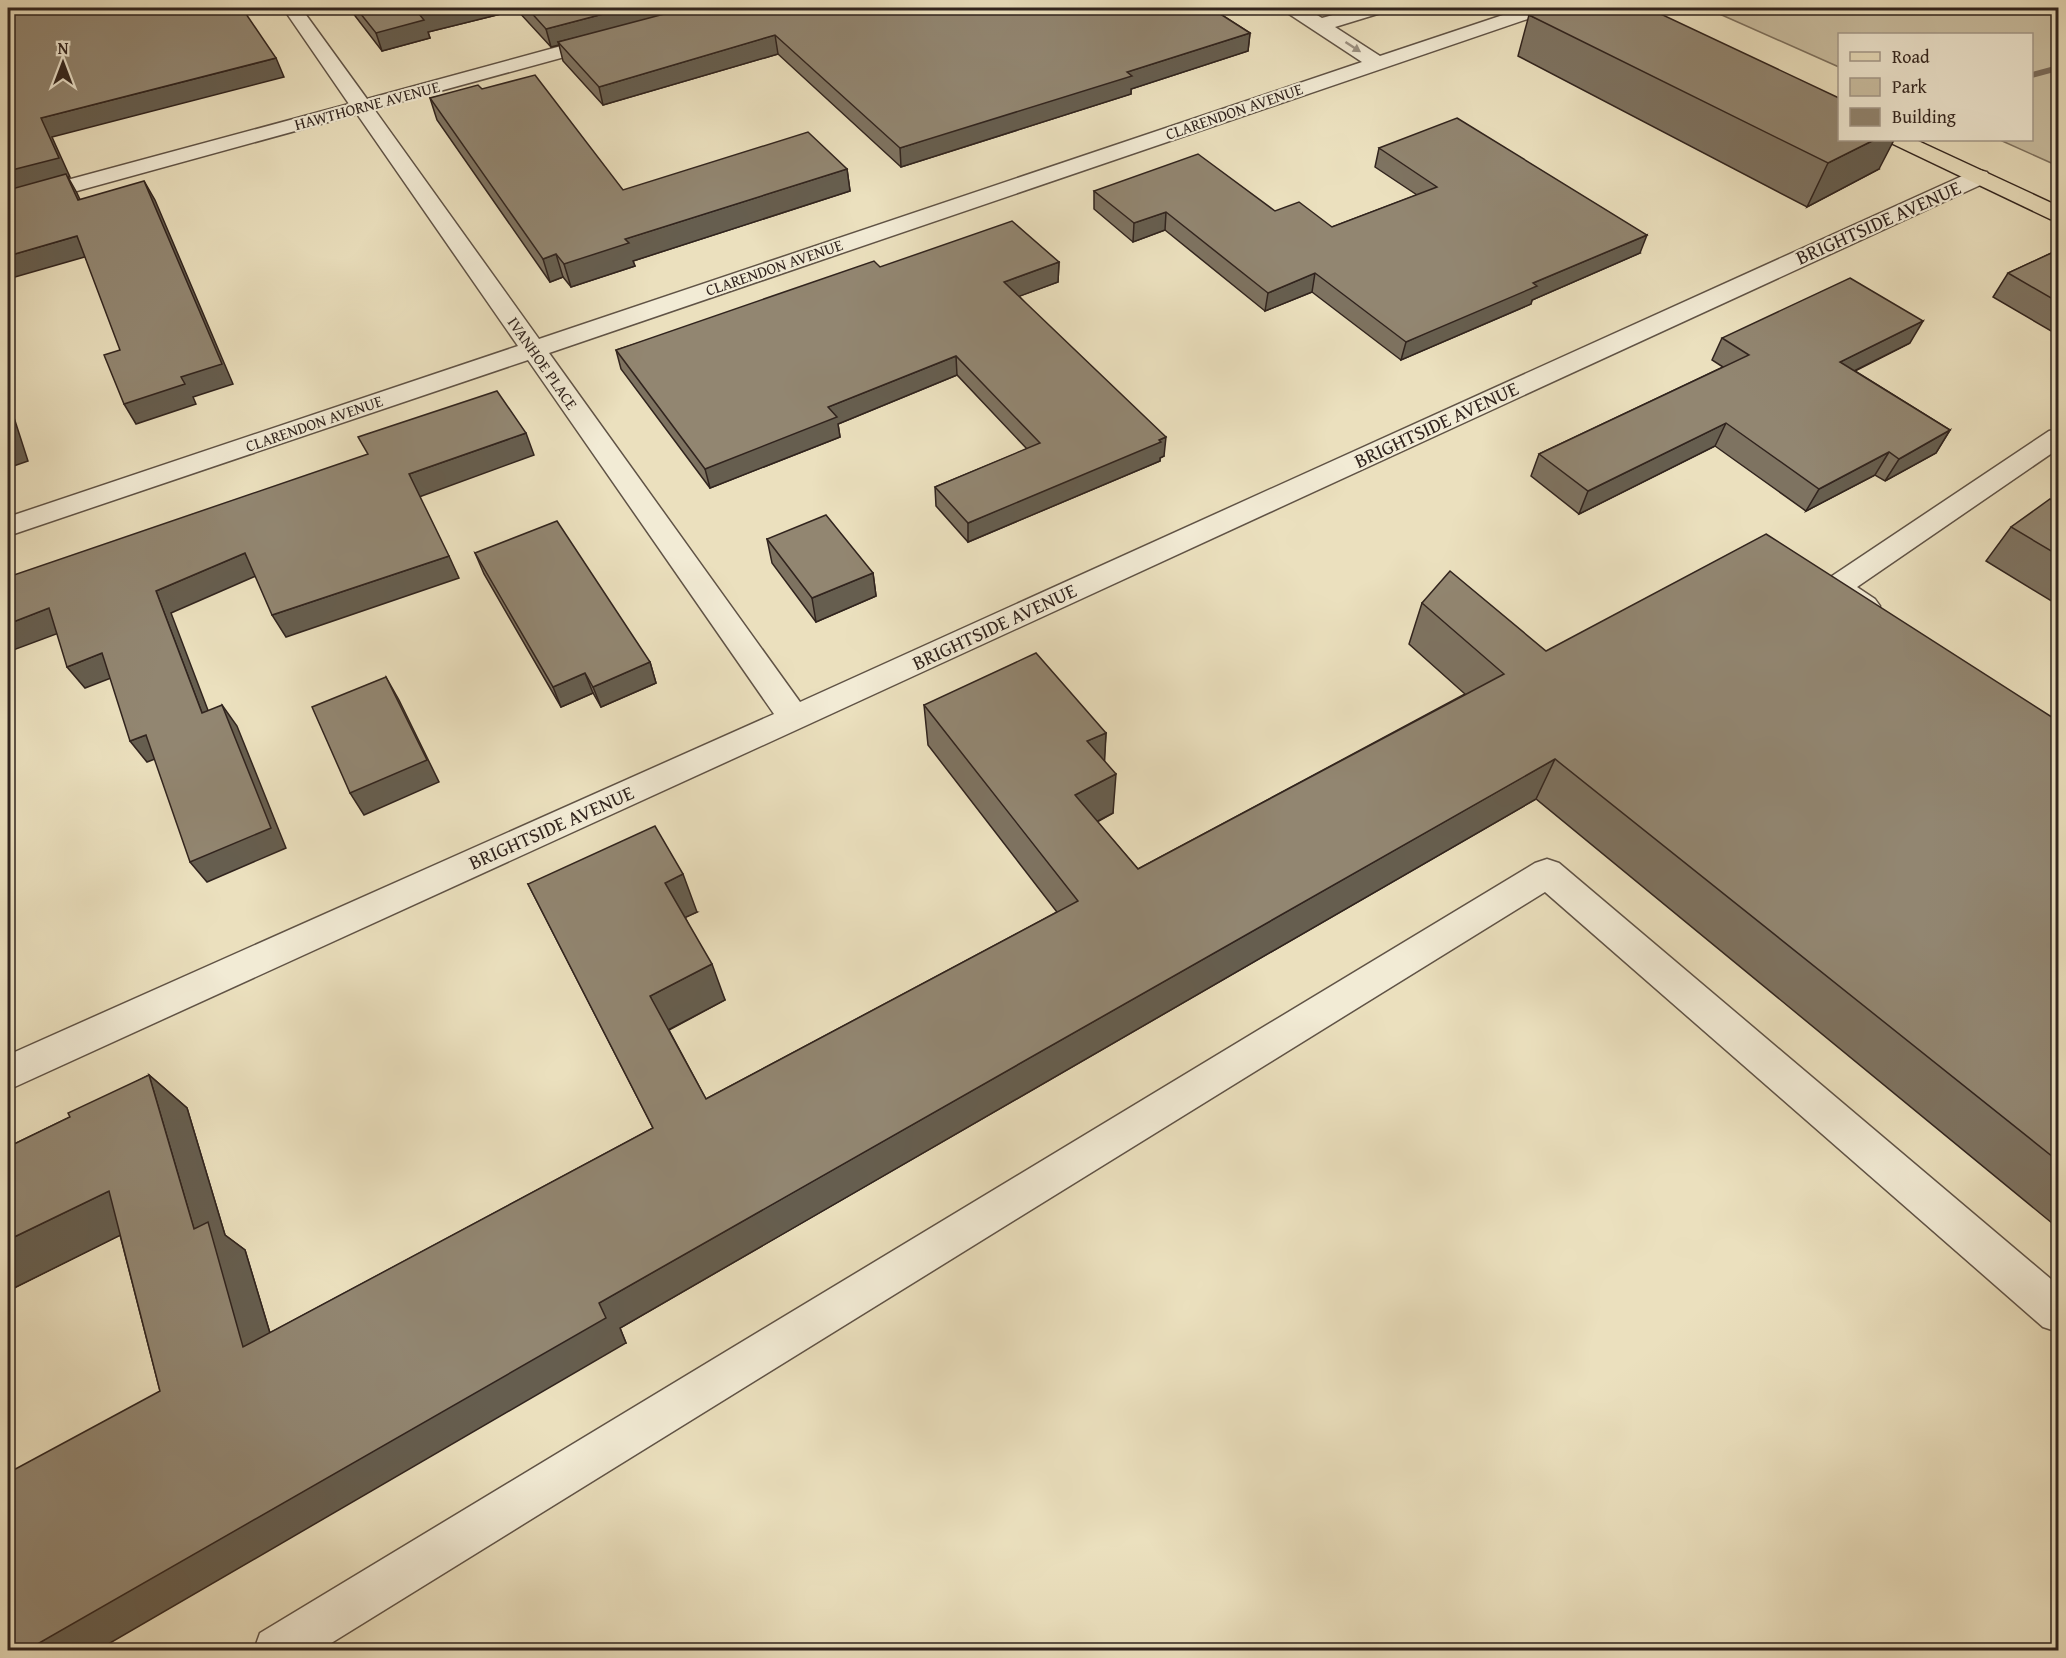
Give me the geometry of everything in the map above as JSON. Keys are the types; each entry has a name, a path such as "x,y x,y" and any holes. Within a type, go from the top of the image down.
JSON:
{"main road":[{"path":"1902,141 2058,214"}],"street":[{"name":"IVANHOE PLACE","path":"292,8 794,718"},
{"path":"1293,8 1377,63"},
{"path":"1320,25 1377,8"},
{"path":"1474,8 1499,22"},
{"name":"CLARENDON AVENUE","path":"8,527 1541,8"},
{"name":"HAWTHORNE AVENUE","path":"8,203 623,35"},
{"name":"BRIGHTSIDE AVENUE","path":"8,1073 794,718 1979,177"},
{"path":"1884,619 1836,587 2058,437"},
{"path":"278,1650 1547,873 2058,1312"}],"green space":[{"path":"1706,8 2058,8 2058,166 2002,141 2033,141 2033,33 1838,33 1838,67"}],"building":[{"path":"8,8 242,8 276,58 41,118 59,158 8,171"},
{"path":"356,8 447,8 419,14 424,20 376,33"},
{"path":"527,8 626,8 546,29"},
{"path":"687,8 1211,8 1250,33 1127,72 1132,76 900,148 775,35 599,87 558,42"},
{"path":"1548,8 1648,8 1838,98 1838,141 1872,141 1828,163 1529,15"},
{"path":"535,75 623,190 808,132 847,169 625,239 629,243 564,264 556,254 543,259 430,98 478,85 482,89"},
{"path":"1457,118 1647,235 1533,283 1537,286 1406,342 1315,273 1268,293 1166,212 1134,223 1094,191 1198,154 1275,211 1299,202 1332,227 1437,187 1379,148"},
{"path":"66,174 78,200 144,181 222,364 181,377 185,384 124,404 104,355 120,350 77,236 8,256 8,190"},
{"path":"1012,221 1059,262 1004,282 1166,437 1159,440 1161,442 968,523 935,487 1040,443 956,356 828,407 837,417 705,469 616,350 874,261 880,267"},
{"path":"2058,250 2058,302 2008,273"},
{"path":"1850,278 1923,321 1840,362 1950,430 1899,459 1889,452 1819,489 1726,423 1588,491 1539,454 1749,355 1722,338"},
{"path":"497,391 526,433 409,474 449,556 272,615 245,553 156,591 202,713 222,705 271,828 190,862 146,735 130,741 102,653 67,667 49,608 8,624 8,577 368,454 358,437"},
{"path":"2050,499 2058,504 2058,555 2011,527"},
{"path":"826,515 873,573 812,598 767,539"},
{"path":"557,521 650,662 593,687 585,673 553,687 475,553"},
{"path":"1766,534 2058,721 2058,1161 1555,759 599,1303 606,1318 27,1650 8,1650 8,1473 160,1391 109,1191 8,1240 8,1147 70,1117 68,1113 149,1075 194,1229 208,1222 243,1347 653,1128 528,884 655,826 683,874 665,883 712,964 650,996 706,1099 1078,901 924,705 1036,653 1106,733 1087,741 1116,774 1075,795 1138,869 1504,674 1422,603 1450,571 1546,651"},
{"path":"386,677 427,760 350,793 312,707"}],"waterway":[{"path":"2033,75 2058,68"}]}
